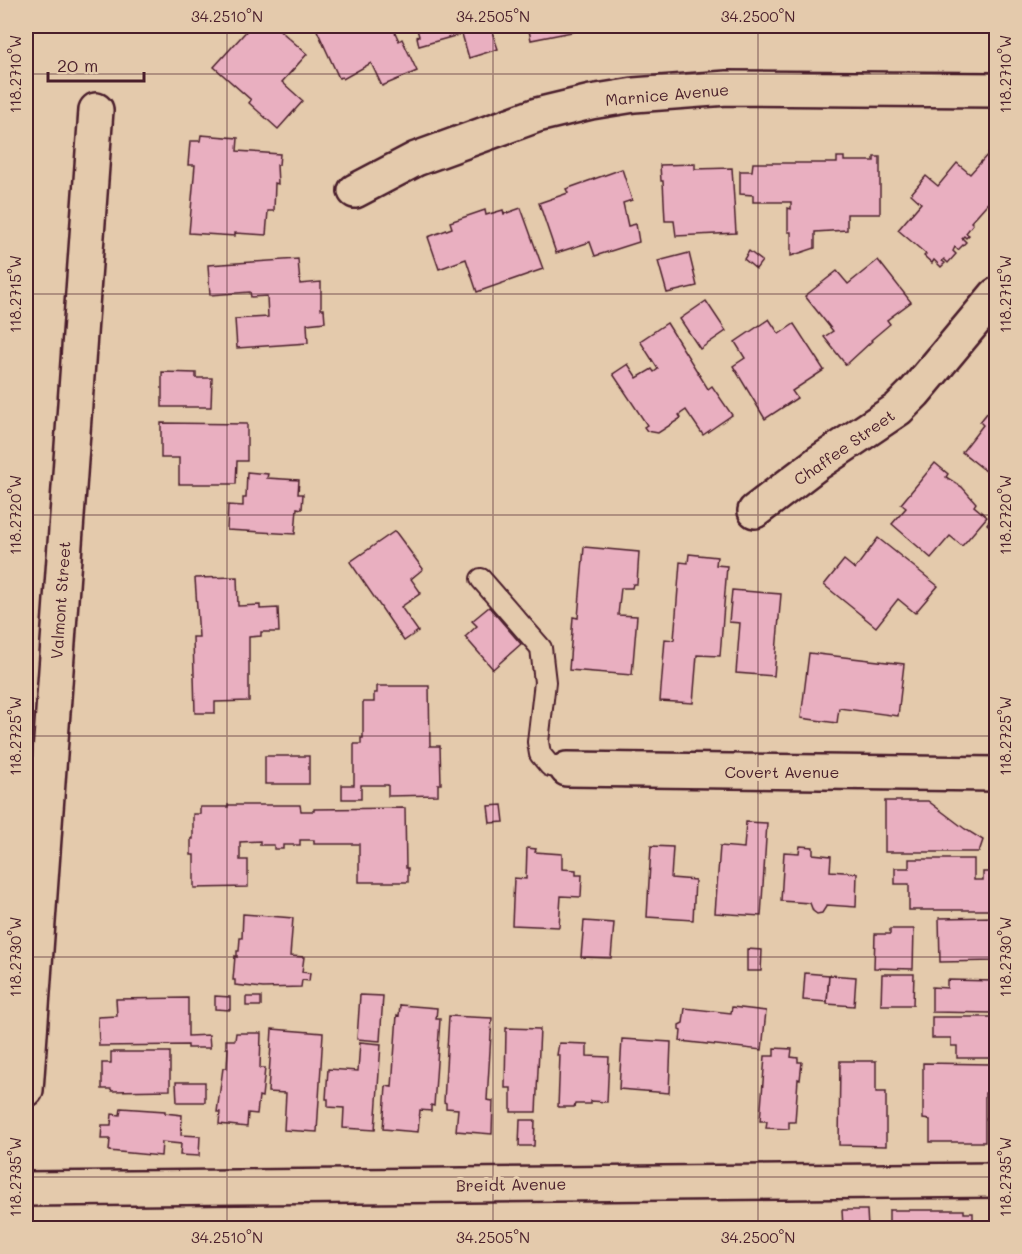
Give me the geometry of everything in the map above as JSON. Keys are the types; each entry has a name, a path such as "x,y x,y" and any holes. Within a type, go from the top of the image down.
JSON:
{"street":[{"name":"Marnice Avenue","path":"356,191 416,159 537,115 591,102 634,95 727,88 996,90"},
{"name":"Valmont Street","path":"26,1090 96,110"},
{"name":"Chaffee Street","path":"755,511 898,409 915,392 996,295"},
{"name":"Covert Avenue","path":"567,769 996,774"},
{"name":"Breidt Avenue","path":"26,1189 996,1180"}],"lane":[{"path":"482,579 541,648 545,682 538,742 540,754 550,766 567,769"}],"building":[{"path":"251,26 275,26 307,54 282,82 303,101 278,129 249,103 251,100 214,67"},
{"path":"315,26 392,26 399,41 402,39 417,71 382,86 371,63 343,79 339,78"},
{"path":"416,26 490,26 498,49 469,58 462,34 419,46"},
{"path":"528,26 572,26 562,29 576,27 577,31 531,40"},
{"path":"26,69 29,69 29,102 26,102"},
{"path":"201,135 238,138 237,151 280,154 279,165 277,165 278,184 275,183 274,211 268,211 266,235 235,233 235,236 189,233 195,165 188,165 190,141 200,141"},
{"path":"989,153 996,160 996,200 993,197 971,222 973,224 966,233 969,235 962,238 966,242 958,250 955,247 953,251 956,254 948,263 944,259 942,261 945,263 941,267 934,260 932,263 924,256 926,254 898,230 921,203 911,194 926,176 938,186 957,163 970,174"},
{"path":"837,157 844,157 844,161 874,161 874,157 880,157 880,214 847,214 847,230 815,232 815,248 791,256 788,208 791,209 791,202 753,202 753,195 740,194 740,171 752,171 753,163 837,163"},
{"path":"695,164 695,169 732,168 736,233 676,236 674,221 665,221 660,165"},
{"path":"622,169 632,200 623,203 628,226 636,224 639,242 595,256 590,242 556,253 539,203 568,193 566,189"},
{"path":"521,208 543,269 477,292 466,259 439,269 428,237 452,228 450,222 485,210 486,215 503,210 504,214"},
{"path":"749,251 762,261 756,269 744,259"},
{"path":"689,253 697,286 667,293 658,261"},
{"path":"298,259 300,284 321,282 321,309 324,309 325,322 307,324 308,343 237,348 235,319 268,317 267,296 251,297 250,292 210,295 208,265"},
{"path":"878,260 911,302 887,320 890,324 846,365 824,337 833,331 805,296 837,271 848,284"},
{"path":"706,301 726,331 700,349 680,319"},
{"path":"769,319 779,334 794,324 824,370 792,391 797,398 765,419 733,366 745,358 735,342"},
{"path":"667,323 708,389 712,386 732,415 703,435 686,410 679,415 681,418 658,433 647,431 644,427 647,425 613,374 628,364 637,378 652,369 654,372 658,369 640,341"},
{"path":"162,372 196,373 196,378 212,378 211,407 162,407"},
{"path":"996,402 996,479 962,452 983,425 980,422"},
{"path":"161,423 247,424 247,461 237,461 236,484 179,484 179,458 161,458"},
{"path":"935,463 948,474 946,477 962,487 976,503 974,506 987,517 962,546 950,536 931,558 892,524 906,508 901,504"},
{"path":"247,472 268,474 267,478 299,480 298,494 303,494 302,509 297,508 295,534 227,530 228,505 243,506 243,498 246,498"},
{"path":"996,512 996,532 987,524"},
{"path":"395,531 423,569 411,579 421,593 401,607 418,631 404,641 350,562"},
{"path":"878,538 938,586 915,613 898,599 876,627 824,585 844,560 855,569"},
{"path":"584,547 639,552 637,584 633,584 632,588 621,588 618,615 637,616 632,675 569,670 573,617 578,618"},
{"path":"689,554 717,557 716,565 727,566 720,656 697,655 693,703 660,701 665,639 674,640 680,562 688,563"},
{"path":"237,577 238,606 260,605 260,609 278,608 279,632 261,632 261,636 249,637 249,701 215,702 215,713 195,713 193,637 199,637 195,578"},
{"path":"732,590 781,594 774,676 736,673 740,623 729,622"},
{"path":"489,607 521,644 493,669 465,637 477,626 472,621"},
{"path":"809,653 904,664 898,716 839,708 837,723 801,718"},
{"path":"377,686 429,686 430,746 440,746 441,784 438,784 438,795 388,796 388,785 361,785 361,799 342,799 342,785 354,785 354,744 361,744 361,738 363,738 363,702 374,702"},
{"path":"265,756 309,756 309,784 265,784"},
{"path":"885,801 928,801 983,840 979,852 885,852"},
{"path":"228,805 300,805 301,811 405,808 408,882 359,882 359,844 314,844 314,840 300,840 300,845 283,845 283,849 274,849 274,845 260,845 260,841 240,842 240,860 248,860 248,887 194,888 194,855 191,855 193,814 200,814 200,807 228,807"},
{"path":"502,805 504,822 490,823 488,806"},
{"path":"746,822 767,823 761,916 715,913 720,846 744,848"},
{"path":"651,846 673,847 671,878 695,880 693,920 647,917"},
{"path":"800,846 813,847 813,854 831,856 830,871 857,873 856,907 827,905 822,913 817,914 810,903 781,901 784,852 799,853"},
{"path":"527,848 536,849 535,852 562,854 562,869 576,870 576,875 582,875 581,897 561,896 559,927 512,925 514,878 526,879"},
{"path":"909,859 974,859 974,880 983,880 983,872 996,872 996,910 909,910 909,884 895,884 895,868 909,868"},
{"path":"243,914 293,918 290,956 304,957 302,972 310,973 309,981 302,980 301,987 263,988 235,985 235,980 233,980 235,956 237,957 240,938 242,938"},
{"path":"996,917 996,961 940,962 939,918"},
{"path":"584,921 614,923 611,958 581,957"},
{"path":"890,929 914,929 913,969 874,968 875,934 890,934"},
{"path":"747,949 762,950 761,971 747,971"},
{"path":"805,973 829,975 827,1002 803,1000"},
{"path":"882,974 914,974 913,1005 881,1005"},
{"path":"829,975 856,977 854,1006 827,1004"},
{"path":"947,980 995,981 994,1013 932,1012 932,987 947,988"},
{"path":"360,995 383,996 380,1041 357,1039"},
{"path":"215,996 230,997 230,1010 215,1009"},
{"path":"246,997 261,997 261,1006 246,1006"},
{"path":"188,998 188,1036 209,1035 210,1048 188,1048 188,1045 99,1046 98,1017 117,1016 116,999"},
{"path":"400,1005 437,1008 436,1019 440,1019 434,1106 431,1105 431,1111 420,1110 418,1132 383,1129 386,1086 392,1087 397,1015 399,1016"},
{"path":"732,1007 766,1011 762,1050 680,1041 679,1025 683,1023 685,1008 731,1013"},
{"path":"449,1016 492,1018 487,1100 493,1101 492,1134 456,1131 458,1109 446,1108 444,1102"},
{"path":"932,1017 996,1017 996,1058 957,1058 957,1046 951,1046 951,1038 932,1038"},
{"path":"506,1028 540,1029 536,1112 511,1112 511,1088 505,1088"},
{"path":"272,1029 323,1033 317,1132 284,1130 286,1093 268,1092"},
{"path":"236,1033 261,1033 260,1068 265,1068 262,1097 259,1096 257,1114 248,1113 247,1127 219,1124 220,1112 217,1112 223,1068 227,1068 226,1040 235,1040"},
{"path":"622,1039 671,1042 669,1093 619,1089"},
{"path":"360,1042 381,1044 375,1130 343,1128 344,1108 328,1107 328,1099 326,1099 328,1069 358,1071"},
{"path":"559,1043 587,1044 587,1056 609,1057 607,1102 591,1101 591,1104 558,1107 560,1055 557,1055"},
{"path":"774,1048 792,1049 791,1057 798,1058 798,1062 802,1062 800,1080 798,1079 795,1122 789,1122 789,1129 766,1128 767,1121 760,1121 765,1056 774,1056"},
{"path":"111,1052 170,1052 170,1090 112,1091 102,1089 102,1063 111,1063"},
{"path":"840,1061 876,1061 876,1092 886,1092 886,1146 839,1145"},
{"path":"923,1063 990,1064 990,1093 985,1093 985,1142 930,1142 930,1120 923,1119"},
{"path":"176,1082 205,1082 205,1102 177,1102"},
{"path":"121,1108 165,1111 165,1113 182,1115 181,1135 200,1136 199,1156 180,1155 181,1144 162,1142 161,1156 109,1151 110,1139 101,1139 102,1125 111,1125 112,1114 120,1115"},
{"path":"520,1120 535,1120 534,1146 519,1146"},
{"path":"842,1210 867,1210 868,1228 843,1228"},
{"path":"889,1210 964,1210 964,1213 973,1213 973,1228 889,1228"}]}
